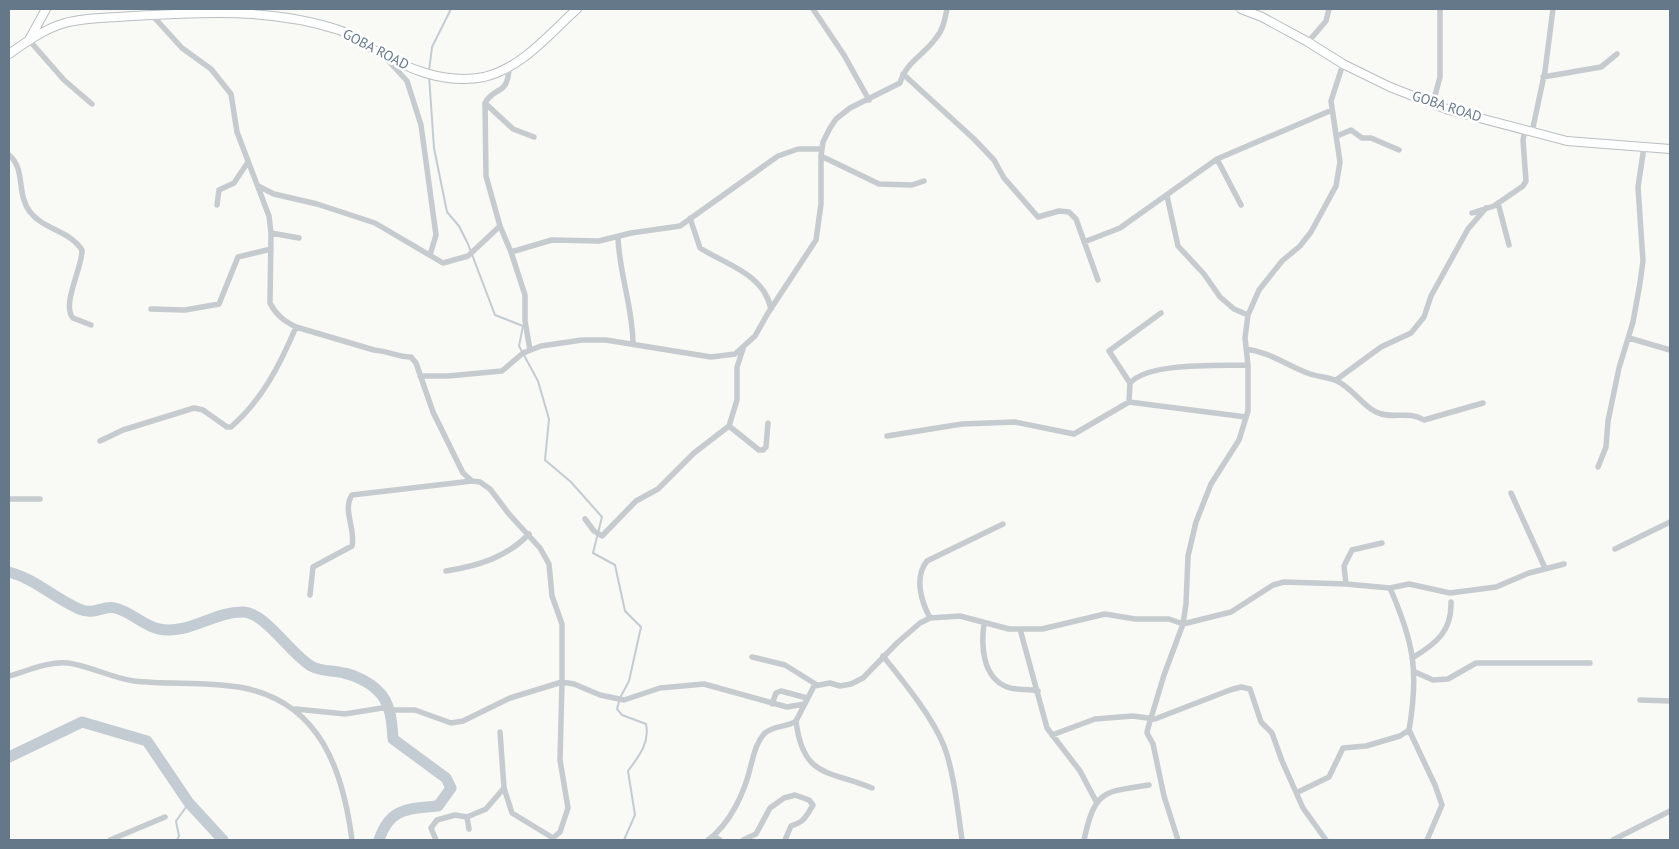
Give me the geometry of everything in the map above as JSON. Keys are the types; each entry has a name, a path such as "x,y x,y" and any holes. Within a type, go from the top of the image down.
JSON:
{"main road":[{"path":"28,40 46,9"},
{"name":"GOBA ROAD","path":"9,54 28,40 72,21 248,11 340,30 384,55 424,73 446,78 482,77 509,69 578,9"},
{"name":"GOBA ROAD","path":"1241,9 1308,42 1343,64 1390,87 1433,104 1567,140 1670,149"}],"street":[{"path":"813,9 844,55 869,100"},
{"path":"420,376 448,376 502,371 522,353 541,346 582,340 606,340 711,357 735,354 743,349 755,336 816,240 822,204 821,156 830,128 836,119 861,101 869,100 900,83 902,74 915,58 937,38 947,9"},
{"path":"1308,42 1326,21 1328,9"},
{"path":"1433,104 1441,68 1440,9"},
{"path":"1472,212 1498,203 1523,186 1526,181 1524,140 1529,131 1543,77 1553,9"},
{"path":"152,15 182,48 211,69 231,93 237,132 269,216 271,233 270,303 281,319 296,327 374,350 387,350 404,357 411,357 454,458 463,473 472,480"},
{"path":"28,40 64,80 92,104"},
{"path":"1543,77 1601,67 1618,54"},
{"path":"384,55 411,89 421,125 436,235 430,255"},
{"path":"1178,840 1153,744 1147,732 1164,676 1183,624 1186,604 1188,556 1196,522 1212,484 1238,440 1246,417 1248,315 1259,290 1282,261 1305,240 1330,200 1340,169 1332,110 1332,94 1343,64"},
{"path":"509,69 508,82 504,88 488,98 485,103 485,170 500,226 525,294 525,320 530,350"},
{"path":"902,74 974,139 994,160 1004,178 1038,217 1059,211 1069,212 1076,220 1098,280"},
{"path":"485,103 513,129 534,137"},
{"path":"1084,242 1120,228 1217,160 1332,110"},
{"path":"1337,136 1351,130 1362,138 1371,138 1400,150"},
{"path":"1598,466 1606,447 1608,421 1629,338 1643,260 1638,187 1644,147"},
{"path":"511,252 552,240 599,241 631,233 680,226 778,156 798,149 822,149"},
{"path":"9,155 18,166 22,201 30,213 43,223 72,238 82,250 81,264 75,277 69,310 73,318 91,325"},
{"path":"821,156 879,184 912,185 924,181"},
{"path":"1217,160 1241,205"},
{"path":"217,205 218,190 234,183 248,162"},
{"path":"258,186 274,194 317,204 375,223 443,263 468,256 500,226"},
{"path":"1167,196 1178,246 1204,274 1220,297 1234,309 1248,315"},
{"path":"1498,203 1509,245"},
{"path":"1336,380 1381,347 1411,333 1424,317 1438,282 1468,229 1486,208"},
{"path":"690,218 700,248 748,274 762,287 771,309"},
{"path":"271,233 299,238"},
{"path":"618,237 632,320 633,344"},
{"path":"151,309 185,310 218,304 238,257 271,249"},
{"path":"1129,402 1130,383 1109,355 1110,349 1137,332 1161,313"},
{"path":"100,441 123,430 194,408 203,410 227,428 231,427 260,396 276,371 296,327"},
{"path":"1629,338 1670,350"},
{"path":"1246,348 1274,356 1312,375 1336,380 1357,395 1374,412 1389,416 1410,414 1424,420 1483,403"},
{"path":"585,519 594,531 602,536 636,501 658,489 694,453 730,426 737,400 737,367 743,349"},
{"path":"1130,383 1135,378 1151,370 1248,365"},
{"path":"887,436 962,424 1015,422 1074,434 1129,402 1166,405 1246,417"},
{"path":"730,426 759,450 763,450 766,447 768,423"},
{"path":"310,595 313,567 352,546 353,541 348,508 352,495 472,480 480,482 490,489 509,514 529,534 549,564 552,596 562,624 560,760 568,808 557,838 548,836 512,813 504,788 500,732"},
{"path":"1511,493 1546,568"},
{"path":"9,499 40,499"},
{"path":"1615,549 1670,522"},
{"path":"930,618 921,593 920,579 923,565 936,556 1003,524"},
{"path":"446,571 481,564 514,549 529,534"},
{"path":"1346,584 1344,566 1352,550 1382,542"},
{"path":"752,657 785,665 817,684 851,684 863,678 883,656 920,623 930,618 960,616 984,624 1020,629 1056,627 1104,614 1135,619 1169,619 1183,624 1231,612 1274,585 1284,582 1346,584 1390,588 1409,584 1450,593 1496,587 1546,568 1564,564"},
{"path":"1390,588 1411,643 1415,672 1415,696 1409,730 1435,785 1442,805 1427,840"},
{"path":"1412,658 1434,646 1445,631 1452,612 1452,602"},
{"path":"984,624 981,646 994,676 1006,687 1038,691"},
{"path":"1020,629 1038,691 1046,728 1080,771 1097,803"},
{"path":"883,656 935,727 943,743 951,774 962,840"},
{"path":"9,676 48,664 68,663 134,681 243,688 260,692 296,710 345,714 388,707 390,710 415,710 451,722 463,721 520,694 562,682 574,684 600,695 624,700 660,688 704,684 791,708 805,701"},
{"path":"1415,672 1433,680 1448,679 1476,663 1590,663"},
{"path":"817,684 811,690 796,721 798,739 803,752 815,765 834,777 872,788"},
{"path":"1052,735 1095,719 1133,716 1152,718 1230,690 1241,687 1250,689 1261,722 1272,734 1282,761 1310,820 1326,840"},
{"path":"772,704 776,694 781,690 805,701"},
{"path":"1640,700 1670,700"},
{"path":"296,710 320,740 338,774 347,803 352,840"},
{"path":"708,840 714,836 734,807 761,738 772,728 796,721"},
{"path":"1298,792 1329,777 1343,748 1366,746 1400,736 1409,730"},
{"path":"1084,840 1097,803 1102,796 1110,792 1149,785"},
{"path":"436,840 431,828 437,820 455,816 467,818 486,809 504,788"},
{"path":"743,840 756,834 770,808 784,798 795,795 809,800 813,805 804,821 791,826 785,840"},
{"path":"1613,840 1670,811"},
{"path":"110,840 166,817"},
{"path":"467,818 469,829"},
{"path":"714,836 720,840"}],"waterway":[{"path":"429,71 432,47 451,9"},
{"path":"429,75 434,148 447,212 459,226 468,244 495,315 523,326 519,346 538,381 549,419 545,460 571,482 602,517 593,553 615,565 625,611 641,627 629,681 620,698 617,709 622,715 646,724 647,731 643,749 628,771 635,815 624,840"},
{"path":"9,572 27,579 79,609 94,611 110,607 115,608 159,629 181,629 233,613 244,612 252,614 269,626 295,653 311,666 348,674 370,684 382,695 388,706 393,739 446,778 451,788 438,806 409,809 395,816 383,829 379,840"},
{"path":"9,757 82,722 147,741 189,803 223,840"},
{"path":"177,840 179,836 176,821 189,803"}]}
